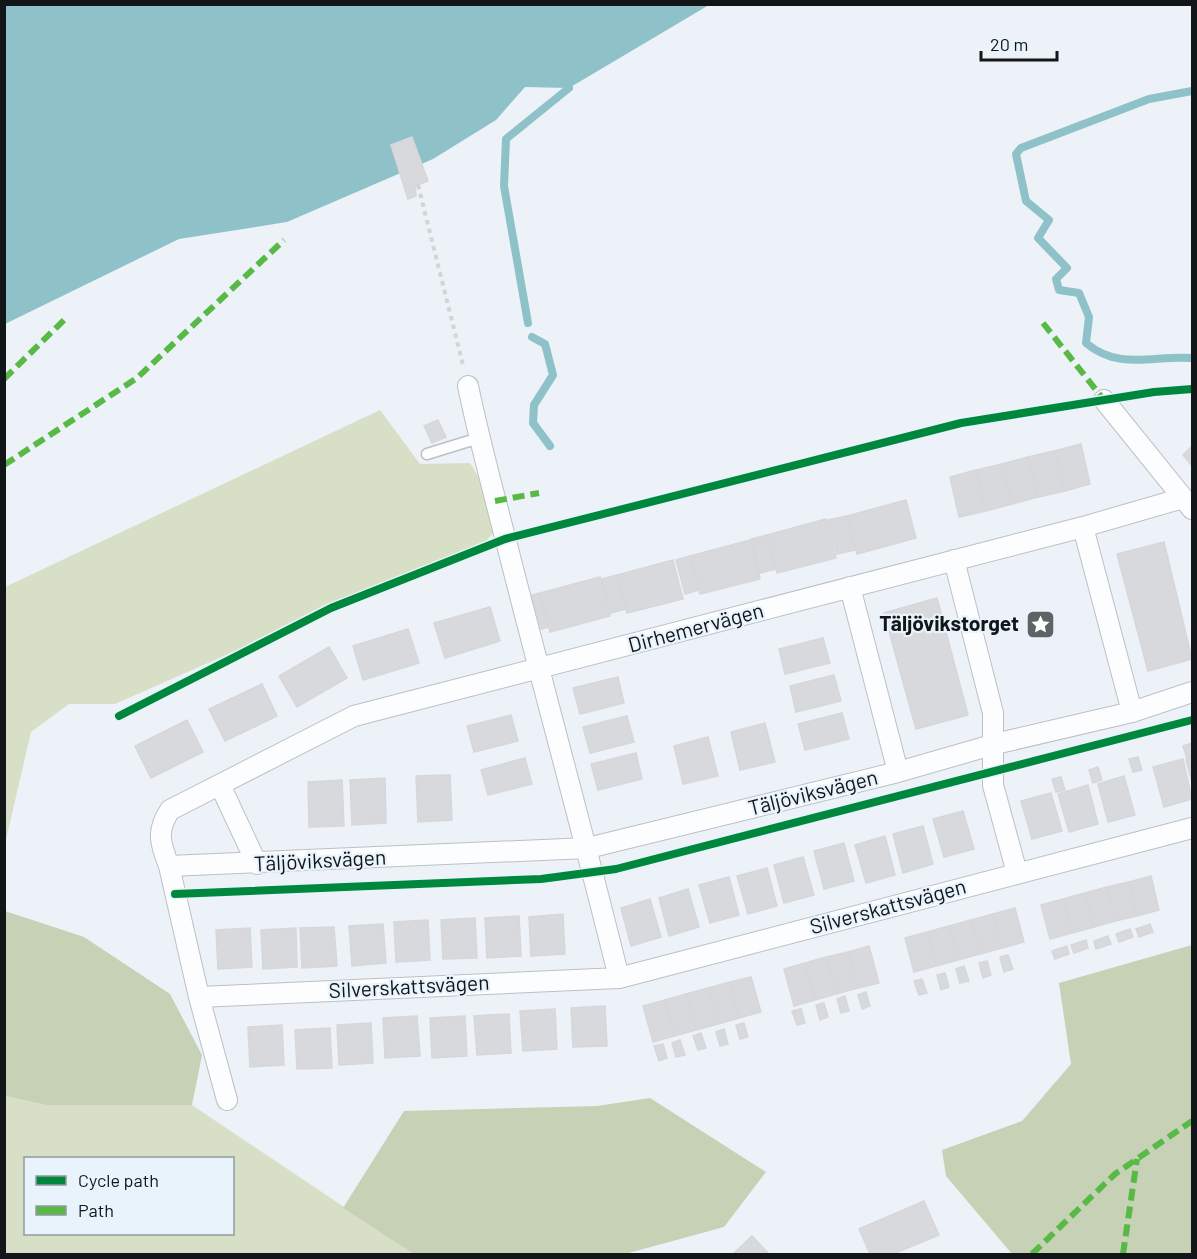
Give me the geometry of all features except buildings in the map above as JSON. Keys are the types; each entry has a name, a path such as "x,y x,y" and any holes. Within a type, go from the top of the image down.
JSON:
{"street":[{"path":"468,386 479,438 538,669 588,848 619,978"},
{"path":"1104,400 1187,504"},
{"name":"Dirhemervägen","path":"220,785 354,716 1083,527 1187,504"},
{"path":"1083,527 1132,712"},
{"path":"954,560 993,713 995,744 993,785 1017,873"},
{"name":"Täljöviksvägen","path":"850,587 898,772"},
{"name":"Täljöviksvägen","path":"168,866 257,864 588,848 898,772 995,744 1132,712 1192,692"},
{"path":"226,1100 168,866 159,839 161,824 170,810 220,785 257,864"},
{"name":"Silverskattsvägen","path":"199,997 619,978 1192,828"}],"lane":[{"path":"426,454 479,438"}],"path":[{"path":"418,185 468,386"}],"green space":[{"path":"380,410 420,464 470,463 484,486 493,533 487,540 115,704 69,704 31,732 5,844 5,587"},
{"path":"5,911 84,937 170,994 202,1055 192,1105 46,1105 5,1096"},
{"path":"1192,945 1192,1254 1012,1254 946,1176 942,1150 1022,1121 1071,1064 1059,983"},
{"path":"5,1096 46,1105 192,1105 414,1254 5,1254"},
{"path":"650,1098 766,1172 724,1227 625,1254 414,1254 343,1208 404,1111 597,1106"}],"water":[{"path":"5,5 709,5 569,88 525,87 496,120 433,159 287,222 179,239 5,324"}],"waterway":[{"path":"528,323 504,186 506,139 569,88"},
{"path":"1192,91 1149,99 1021,148 1016,154 1026,201 1049,220 1038,238 1067,268 1056,279 1059,290 1079,293 1089,317 1086,343 1098,352 1124,359 1192,358"},
{"path":"532,337 545,344 553,375 534,405 533,423 550,446"}],"marked path":[{"path":"4,465 137,378 284,240"},
{"path":"4,379 64,320"},
{"path":"1043,323 1104,400"},
{"path":"495,501 539,493"},
{"path":"1032,1254 1115,1174 1192,1121"},
{"path":"1123,1254 1137,1159"}],"cycle path":[{"path":"119,716 331,608 505,539 961,423 1154,392 1192,389"},
{"path":"175,894 541,879 616,869 1192,720"}],"place":[{"name":"Täljövikstorget","path":"1040,624"}]}
